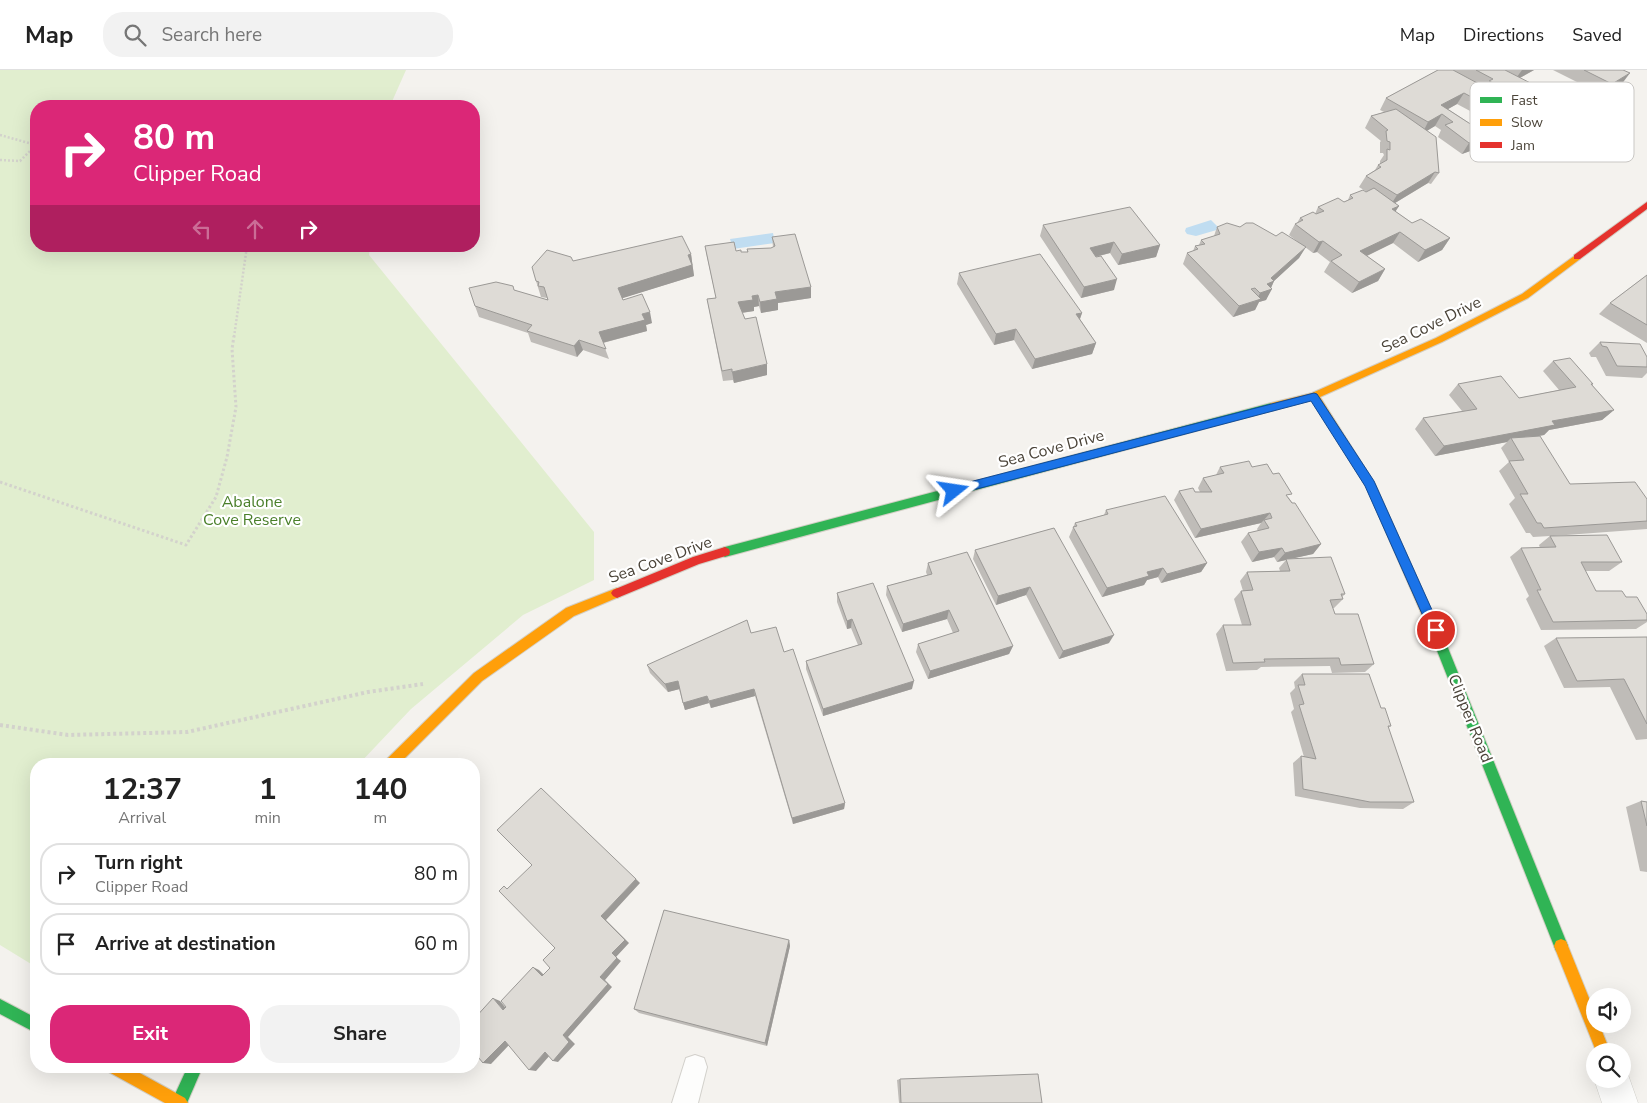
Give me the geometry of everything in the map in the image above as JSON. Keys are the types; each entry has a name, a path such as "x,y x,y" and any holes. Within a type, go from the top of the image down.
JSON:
{"street":[{"name":"Sea Cove Drive","path":"396,758 478,677 570,612 697,560 1314,396 1439,340 1525,296 1646,206"},
{"name":"Clipper Road","path":"1314,396 1370,484 1428,612 1600,1043"},
{"path":"0,1006 30,1023"},
{"path":"125,1073 179,1103 193,1073"},
{"path":"1615,1088 1620,1103"}],"lane":[{"path":"685,1103 695,1068"}],"path":[{"path":"0,135 30,143"},
{"path":"0,160 20,161 30,151"},
{"path":"0,482 186,545 216,497 227,457 236,407 232,349 246,252"},
{"path":"0,725 68,735 187,732 368,692 478,677"}],"green space":[{"name":"Abalone Cove Reserve","path":"0,70 406,70 393,100 30,100 30,252 369,252 369,255 594,532 594,580 523,615 411,709 365,758 30,758 30,963 0,945"}],"water":[{"path":"1211,220 1220,229 1196,236 1187,234 1185,231 1186,228"},
{"path":"773,233 775,243 733,249 730,239"}],"building":[{"path":"1438,70 1453,70 1475,82 1470,82 1470,96 1464,93 1441,105 1470,124 1470,143 1445,125 1453,122 1442,114 1428,122 1386,98"},
{"path":"1476,70 1505,70 1528,82 1489,81 1493,79"},
{"path":"1584,70 1623,70 1630,73 1615,82 1608,82"},
{"path":"1396,109 1436,137 1439,173 1435,172 1397,195 1366,176 1381,167 1378,165 1387,160 1387,149 1390,150 1390,142 1387,141 1386,131 1388,130 1371,116"},
{"path":"1374,188 1399,206 1392,209 1412,223 1421,219 1450,238 1425,250 1400,232 1360,251 1385,269 1359,282 1331,261 1342,255 1323,241 1319,242 1295,224 1303,220 1300,218 1313,212 1316,214 1324,211 1318,207 1338,198 1344,202 1353,198 1350,195 1363,190 1366,192"},
{"path":"1130,207 1160,245 1122,254 1114,242 1090,248 1096,257 1101,256 1117,279 1084,287 1043,225"},
{"path":"1227,223 1240,227 1246,223 1253,223 1276,236 1282,232 1306,247 1271,278 1274,281 1267,284 1272,289 1260,293 1255,288 1251,289 1261,299 1239,306 1187,253 1198,249 1195,246 1205,244 1201,240 1220,234 1217,227"},
{"path":"795,234 811,287 775,292 777,299 760,302 758,295 752,296 753,300 738,302 745,319 756,317 767,364 732,372 732,369 722,371 707,299 716,298 705,246 734,242 736,251 748,252 747,249 771,248 775,246 772,237"},
{"path":"682,236 691,254 688,255 692,265 618,288 623,300 642,294 650,312 642,314 645,320 599,332 606,349 579,340 574,346 527,331 532,325 475,306 469,288 496,282 513,286 514,290 548,300 544,287 538,286 539,282 536,281 532,267 547,250 571,257 573,261"},
{"path":"1040,254 1082,313 1076,314 1096,343 1035,359 1016,329 996,334 959,273"},
{"path":"1647,275 1647,325 1610,303"},
{"path":"1600,342 1640,344 1647,357 1647,367 1617,366 1607,347 1602,346"},
{"path":"1570,358 1614,410 1552,421 1555,425 1444,446 1423,418 1477,409 1458,384 1501,376 1519,398 1576,387 1553,361"},
{"path":"1540,436 1570,484 1635,482 1647,499 1647,521 1544,528 1541,523 1537,523 1520,494 1528,494 1509,461 1524,460 1511,438"},
{"path":"1249,461 1252,467 1267,464 1273,474 1279,473 1292,494 1286,495 1292,503 1295,503 1321,544 1285,553 1282,548 1259,552 1248,533 1269,528 1264,520 1272,518 1270,513 1201,529 1179,491 1193,488 1195,492 1212,492 1203,478 1224,473 1220,467"},
{"path":"1165,496 1207,563 1167,574 1163,568 1147,572 1149,576 1107,588 1073,527 1077,526 1075,523 1108,514 1106,510"},
{"path":"1054,528 1114,635 1063,651 1030,587 998,596 975,550"},
{"path":"1607,535 1622,562 1581,562 1596,591 1622,591 1626,597 1637,597 1647,614 1647,620 1553,622 1537,590 1541,590 1521,548 1556,547 1550,536"},
{"path":"967,552 1013,646 930,671 918,644 959,631 949,610 903,624 887,586 932,574 928,563"},
{"path":"1331,557 1345,594 1341,594 1343,599 1330,600 1335,614 1358,614 1374,664 1341,665 1339,658 1264,659 1265,662 1233,663 1223,625 1251,625 1241,591 1253,590 1247,572 1290,571 1286,559"},
{"path":"873,583 914,681 823,709 806,661 862,644 852,619 847,621 837,593"},
{"path":"747,620 751,633 776,627 784,652 793,649 845,803 792,818 754,689 709,701 707,696 683,703 678,681 665,684 647,665"},
{"path":"1647,637 1647,724 1624,679 1577,681 1556,638"},
{"path":"1302,674 1369,674 1381,708 1385,708 1391,726 1388,726 1414,802 1370,802 1303,789 1301,756 1316,759 1299,705 1304,704 1298,685 1305,685"},
{"path":"541,788 636,879 601,916 625,940 612,953 617,958 600,977 608,984 563,1035 569,1042 553,1061 545,1052 529,1070 505,1041 483,1063 480,1059 480,1012 493,998 503,1010 506,1007 501,1001 533,967 542,976 550,968 543,960 555,948 499,891 504,886 507,889 532,865 497,830"},
{"path":"1641,801 1647,802 1647,826"},
{"path":"664,910 789,940 765,1043 634,1009"},
{"path":"1038,1074 1042,1103 901,1103 900,1079"}],"traffic: fast":[{"path":"725,552 1271,407"},
{"path":"1438,638 1561,946"},
{"path":"0,1006 30,1023"},
{"path":"179,1103 193,1073"}],"traffic: slow":[{"path":"1271,407 1314,396 1439,340 1525,296 1577,257"},
{"path":"1314,396 1370,484 1438,638"},
{"path":"396,758 478,677 570,612 617,593"},
{"path":"1561,946 1600,1043"},
{"path":"125,1073 180,1103"}],"traffic: jam":[{"path":"1577,257 1647,205"},
{"path":"617,593 697,560 725,552"}],"route":[{"path":"954,491 1314,396 1370,484 1436,630"}]}
